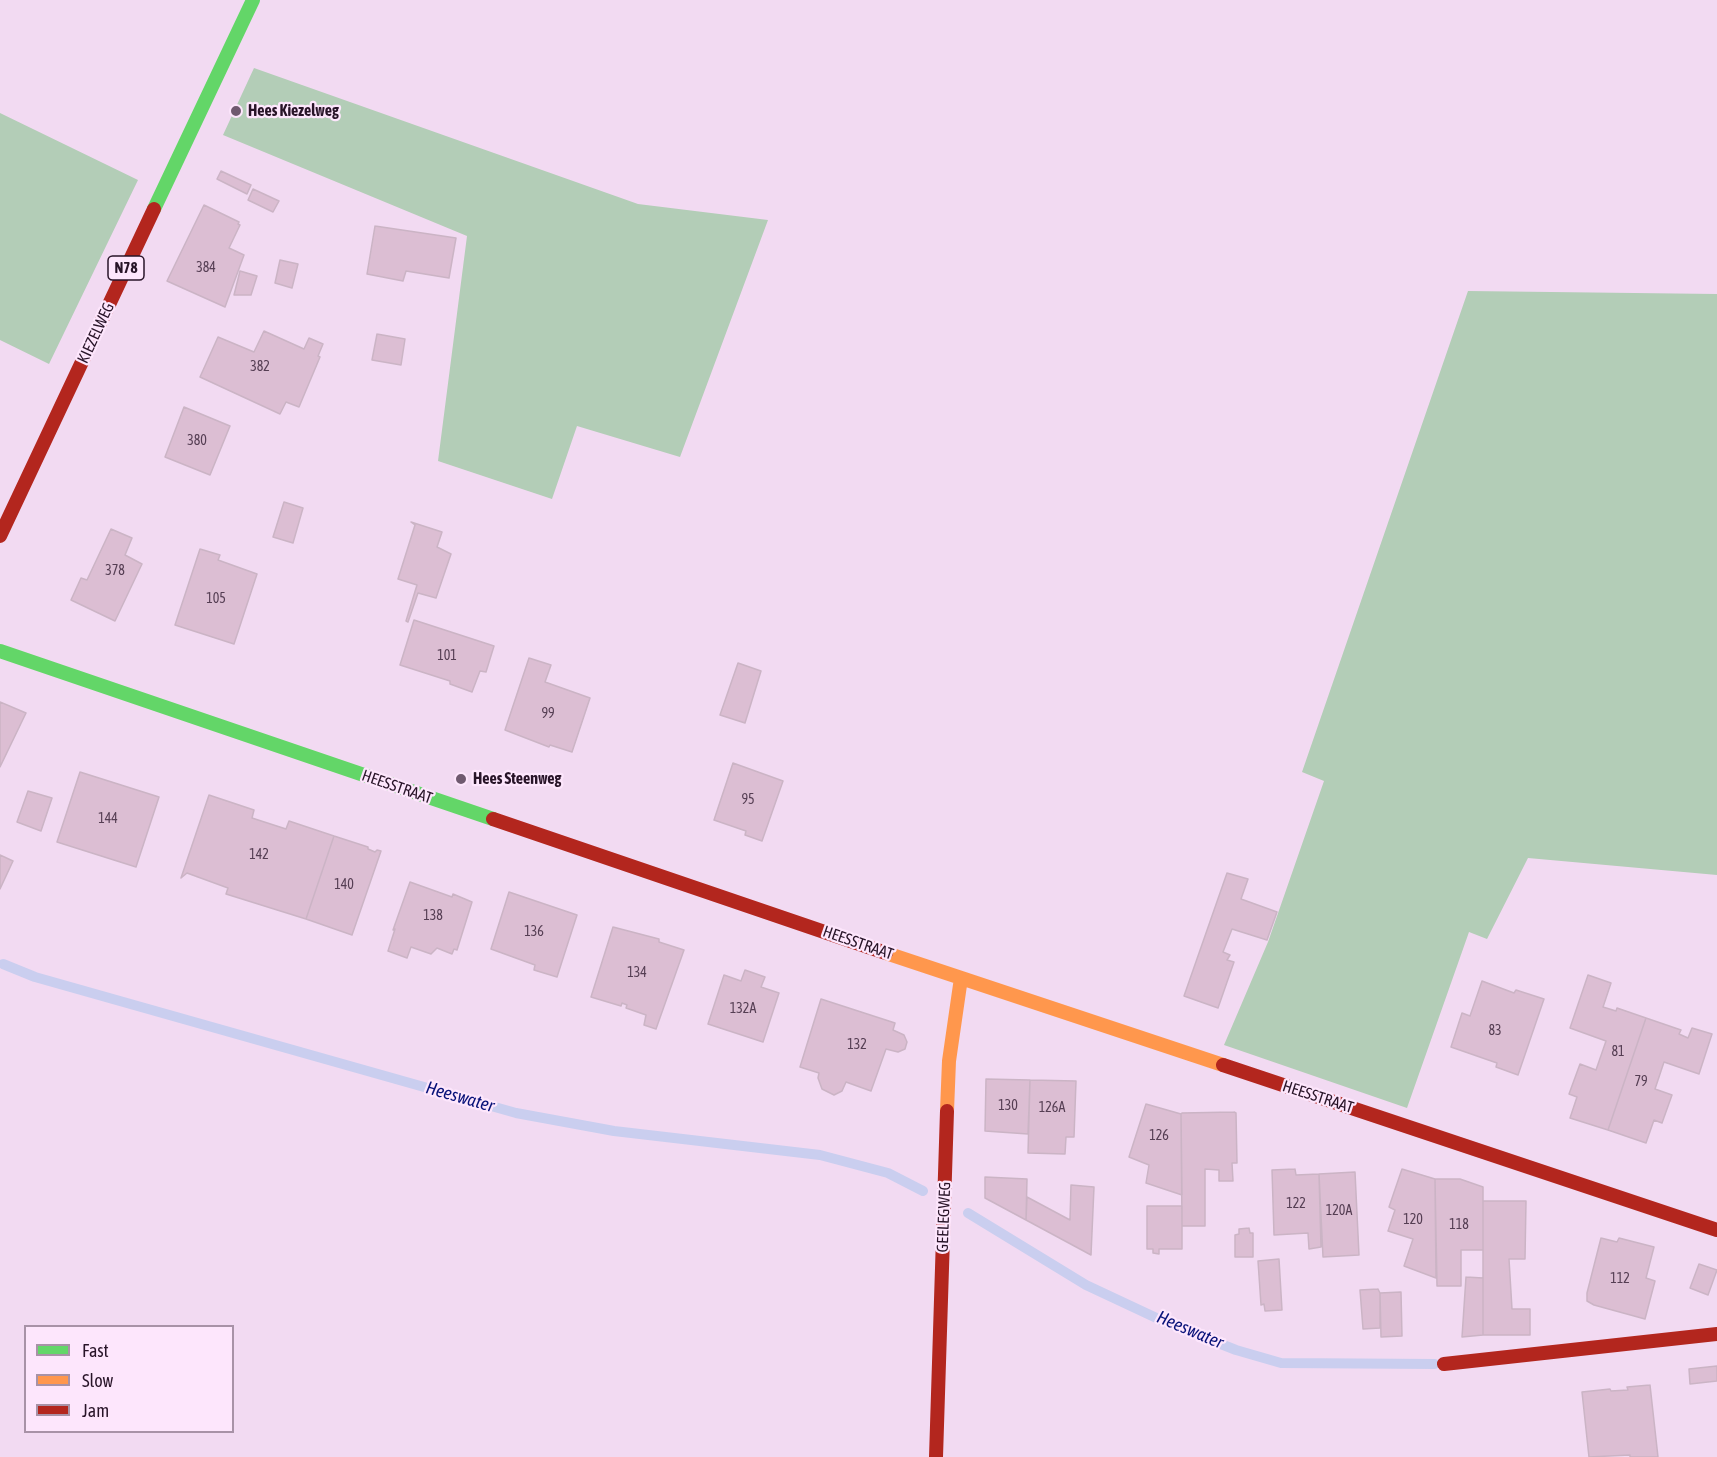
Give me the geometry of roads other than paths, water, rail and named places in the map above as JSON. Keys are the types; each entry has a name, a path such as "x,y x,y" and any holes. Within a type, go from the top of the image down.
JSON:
{"street":[{"name":"KIEZELWEG","path":"0,536 253,0"},
{"name":"HEESSTRAAT","path":"0,651 961,978 1717,1230"},
{"name":"GEELEGWEG","path":"936,1457 949,1061 961,978"},
{"path":"1444,1364 1717,1334"}],"waterway":[{"name":"Heeswater","path":"3,964 35,977 516,1113 614,1131 820,1155 888,1173 923,1191"},
{"name":"Heeswater","path":"968,1213 1086,1285 1165,1322 1236,1350 1281,1363 1435,1364"}],"place":[{"name":"Hees Kiezelweg","path":"236,111"},
{"name":"Hees Steenweg","path":"461,779"}]}
